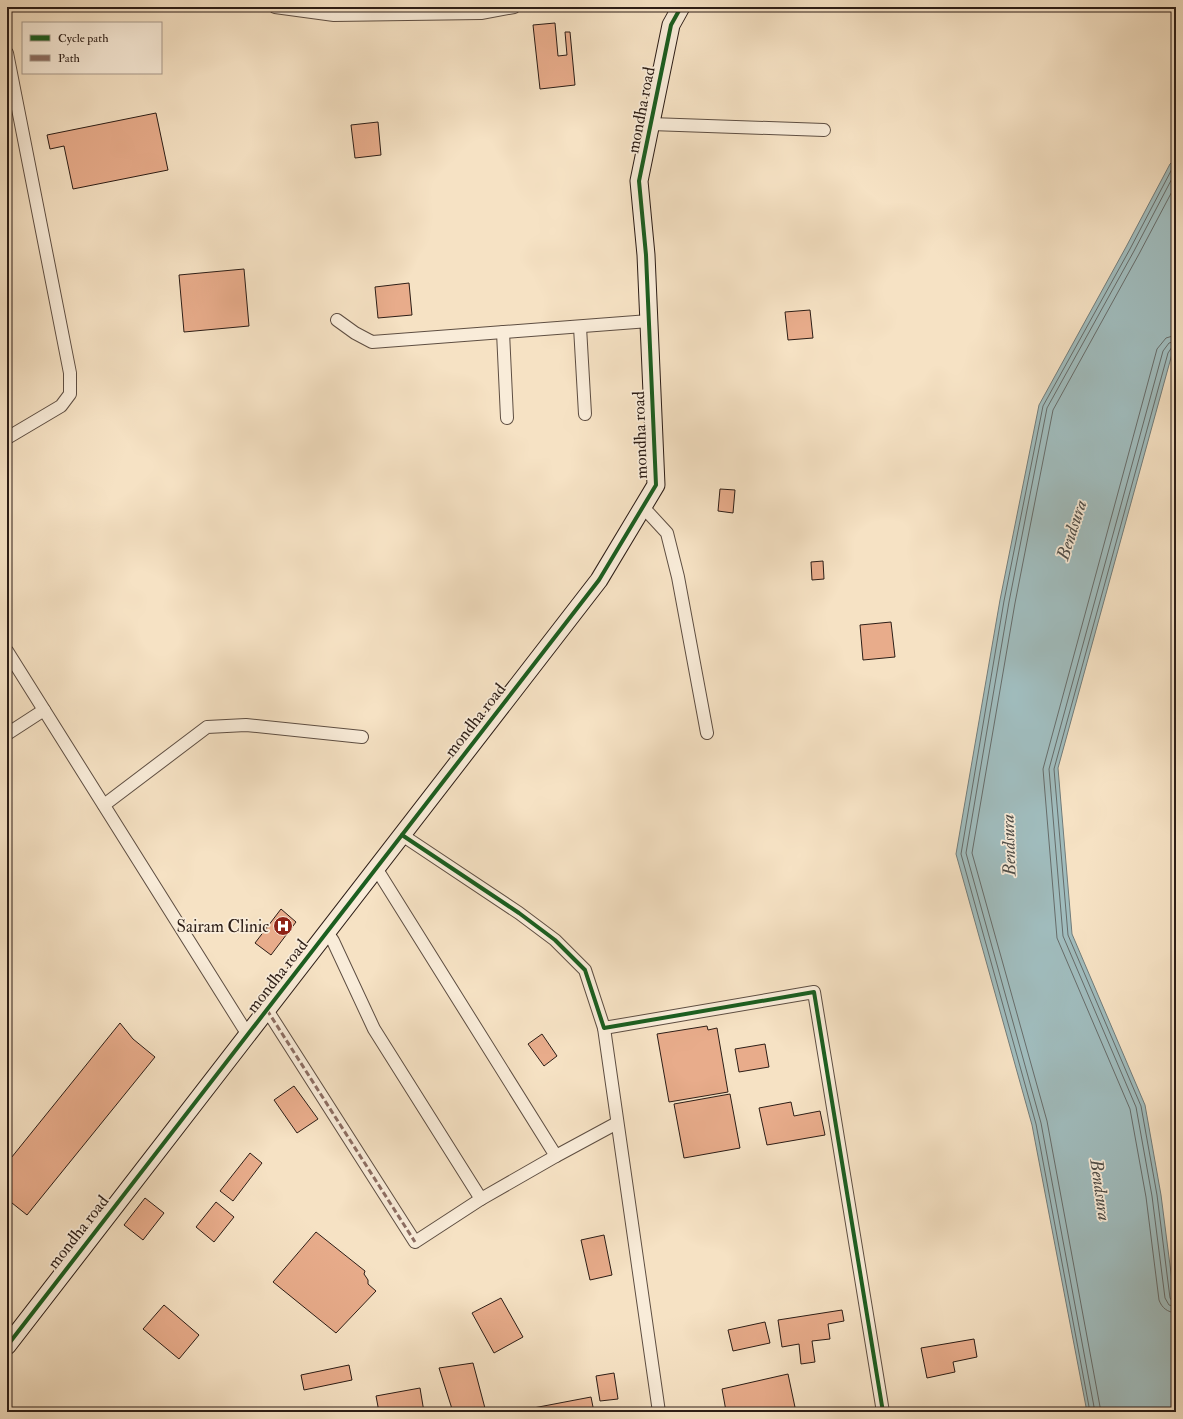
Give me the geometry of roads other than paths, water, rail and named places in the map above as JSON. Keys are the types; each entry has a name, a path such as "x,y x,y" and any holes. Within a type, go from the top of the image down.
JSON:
{"street":[{"path":"275,7 334,15 481,13 514,7"},
{"name":"mondha road","path":"7,1346 599,580 656,485 646,255 640,181 671,25 681,7"},
{"path":"7,53 70,373 70,394 61,406 7,438"},
{"path":"651,124 824,130"},
{"path":"337,320 355,333 372,342 649,321"},
{"path":"580,327 585,414"},
{"path":"503,332 507,418"},
{"path":"643,507 667,533 678,577 707,733"},
{"path":"7,651 248,1035"},
{"path":"7,734 44,710"},
{"path":"104,805 207,727 246,725 362,737"},
{"path":"402,835 520,914 555,940 585,970 604,1028 659,1412"},
{"path":"376,868 556,1156"},
{"path":"327,932 333,941 374,1029 481,1199"},
{"path":"604,1028 814,992 883,1412"},
{"path":"267,1010 415,1242 481,1199 556,1156 618,1123"}],"water":[{"name":"Bendsura","path":"1176,158 1176,348 1172,354 1058,768 1072,934 1145,1105 1161,1195 1176,1312 1176,1412 1087,1412 1032,1125 956,854 1000,600 1039,405 1170,164"}],"place":[{"name":"Sairam Clinic","path":"283,926"}]}
